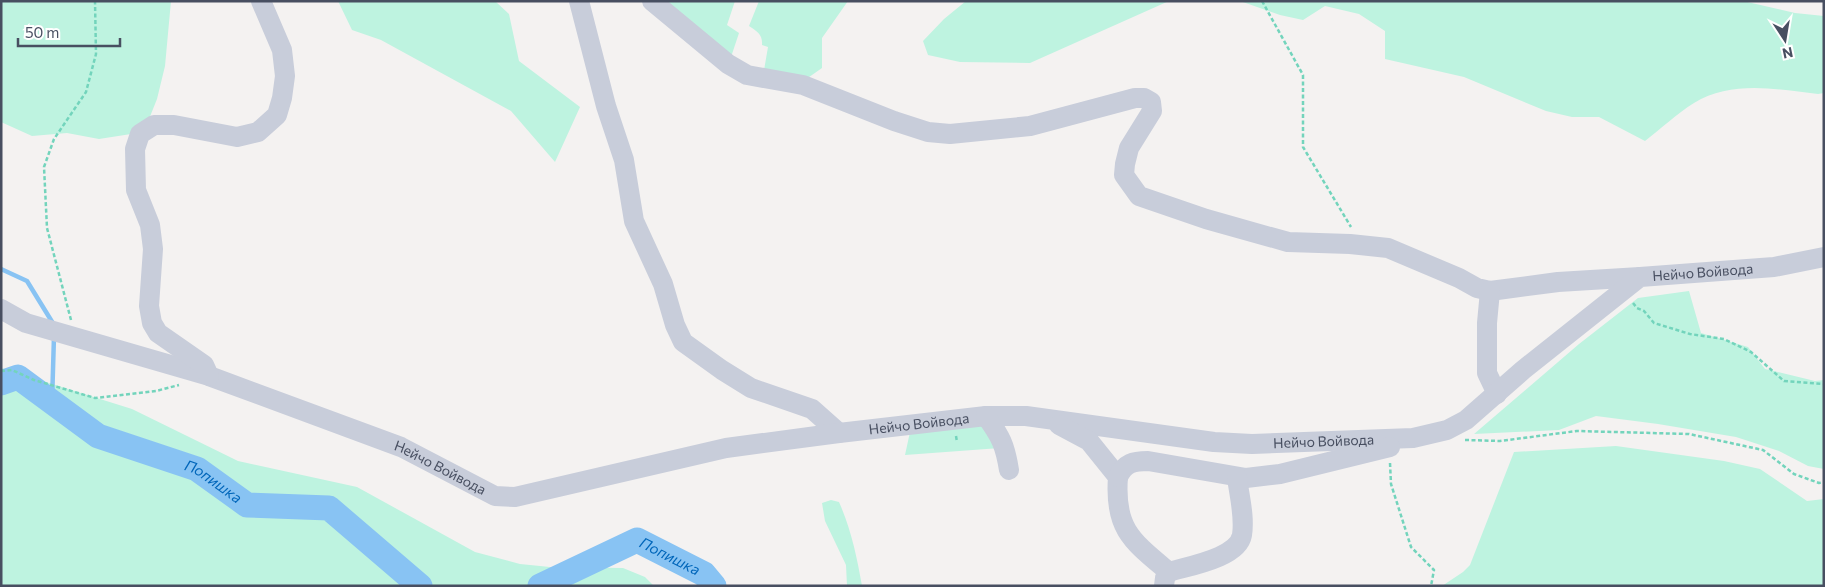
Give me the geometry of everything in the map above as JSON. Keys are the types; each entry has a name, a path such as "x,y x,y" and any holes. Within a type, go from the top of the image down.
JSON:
{"street":[{"path":"209,376 204,365 158,333 152,323 149,306 153,249 150,225 136,190 135,149 140,134 154,125 174,126 237,137 258,132 277,115 285,76 282,50 261,1"},
{"path":"579,1 606,106 624,160 634,221 663,284 675,325 683,342 722,370 752,388 812,409 839,433"},
{"path":"652,1 728,64 747,75 803,85 894,121 928,132 950,134 1030,126 1135,98 1144,98 1151,102 1152,111 1129,148 1124,175 1139,196 1206,219 1288,242 1388,248 1459,278 1477,288 1490,291 1558,282 1640,277"},
{"name":"Нейчо Войвода","path":"1,309 26,323 209,376 401,448 494,496 515,497 726,448 986,416 1026,416 1214,442 1252,444 1413,438 1447,430 1466,420 1523,370 1640,277 1774,267 1824,257"},
{"path":"1490,291 1486,364 1487,374 1497,394"},
{"path":"986,416 998,433 1005,448 1009,470"},
{"path":"1049,419 1089,441 1118,477"},
{"path":"1237,477 1243,524 1242,537 1237,547 1166,579 1130,536 1122,521 1118,508 1118,477 1123,468 1130,463 1148,461 1246,478 1280,474 1389,447 1413,438"}],"path":[{"path":"76,338 47,228 44,167 54,138 86,92 96,54 95,1"},
{"path":"1262,1 1303,75 1303,147 1362,245"},
{"path":"1624,290 1637,308 1644,311 1654,323 1690,334 1724,339 1751,352 1784,381 1824,384"},
{"path":"1,371 12,370 34,380 95,398 156,391 182,384"},
{"path":"1461,440 1500,441 1577,431 1689,434 1763,450 1794,474 1820,483 1824,482"},
{"path":"1389,447 1391,484 1411,547 1434,570 1431,586"}],"green space":[{"path":"1,1 171,1 165,66 157,99 149,119 131,134 99,139 67,133 32,136 1,122"},
{"path":"338,1 495,1 509,14 519,61 580,107 555,162 511,111 381,40 352,30"},
{"path":"654,1 735,1 727,25 739,33 729,63"},
{"path":"759,1 848,1 822,38 822,68 802,82 763,76 768,47 762,45 762,39 759,34 749,26"},
{"path":"966,1 1169,1 1030,63 960,62 928,55 923,41 944,19"},
{"path":"1240,1 1743,1 1795,13 1824,16 1824,93 1754,88 1723,91 1694,103 1645,141 1599,117 1572,117 1546,111 1464,77 1385,59 1385,31 1359,14 1325,6 1303,20 1280,15"},
{"path":"1689,291 1701,333 1748,347 1765,369 1815,381 1824,380 1824,469 1808,466 1779,451 1736,437 1596,416 1559,430 1474,434 1579,344 1638,298"},
{"path":"1,368 132,409 238,461 357,487 475,552 520,564 550,567 623,568 645,577 654,586 1,586"},
{"path":"984,423 1000,448 905,455 910,432"},
{"path":"1616,446 1724,461 1760,469 1807,501 1824,499 1824,586 1442,586 1470,565 1514,452"},
{"path":"831,500 839,502 847,522 862,586 847,586 846,565 825,521 822,503"}],"waterway":[{"path":"1,269 27,281 54,325"},
{"path":"52,403 54,336"},
{"name":"Попишка","path":"1,383 18,377 98,436 197,469 247,505 329,508 420,586"},
{"name":"Попишка","path":"540,586 637,540 704,574 714,586"}]}
